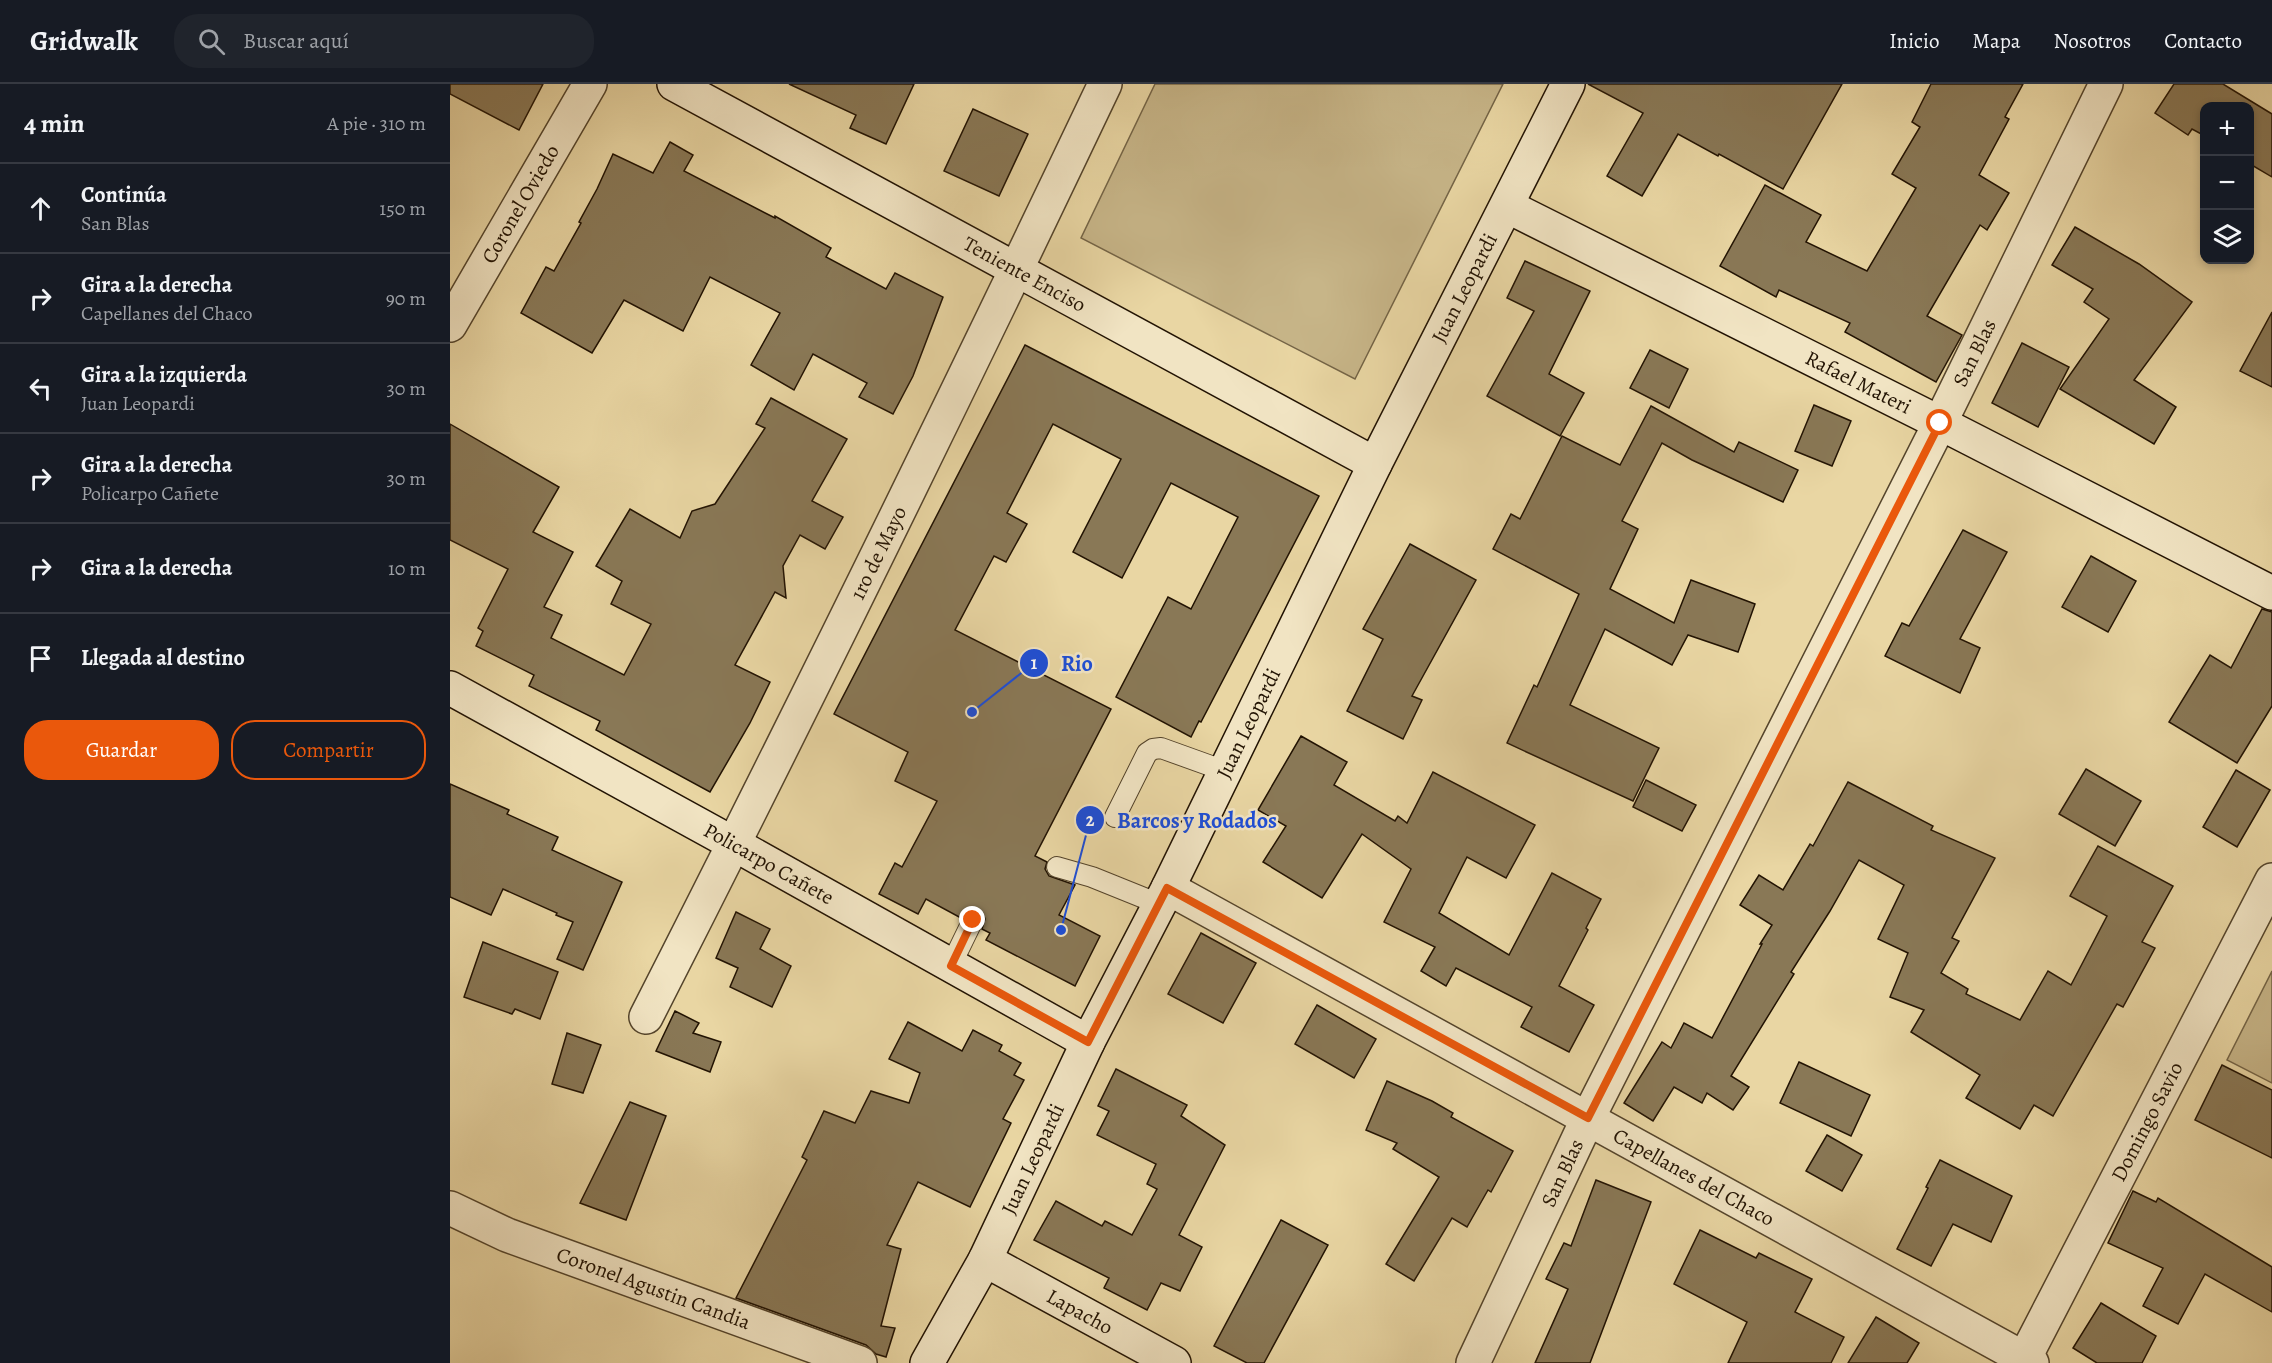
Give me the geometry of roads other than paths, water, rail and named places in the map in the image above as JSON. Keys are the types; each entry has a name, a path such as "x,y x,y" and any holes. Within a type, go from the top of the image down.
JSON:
{"street":[{"name":"Coronel Oviedo","path":"450,325 590,84"},
{"name":"Teniente Enciso","path":"674,84 1375,464"},
{"name":"1ro de Mayo","path":"646,1017 735,844 1106,84"},
{"name":"Juan Leopardi","path":"927,1363 985,1260 1088,1042 1163,896 1375,464 1568,84"},
{"name":"San Blas","path":"1473,1363 1588,1118 1940,423 2106,84"},
{"name":"Rafael Materi","path":"1507,206 1940,423 2272,593"},
{"name":"Policarpo Cañete","path":"450,688 735,844 1088,1042"},
{"name":"Domingo Savio","path":"2026,1362 2272,880"},
{"name":"Capellanes del Chaco","path":"1163,896 1588,1118 2026,1362"},
{"name":"Coronel Agustin Candia","path":"450,1208 507,1235 860,1363"},
{"name":"Lapacho","path":"985,1260 1174,1363"}],"lane":[{"path":"1115,817 1146,753 1153,749 1161,748 1225,771"},
{"path":"1057,867 1163,896"},
{"path":"951,966 973,920"}],"place":[{"name":"Rio","path":"972,712"},
{"name":"Barcos y Rodados","path":"1061,930"}]}
